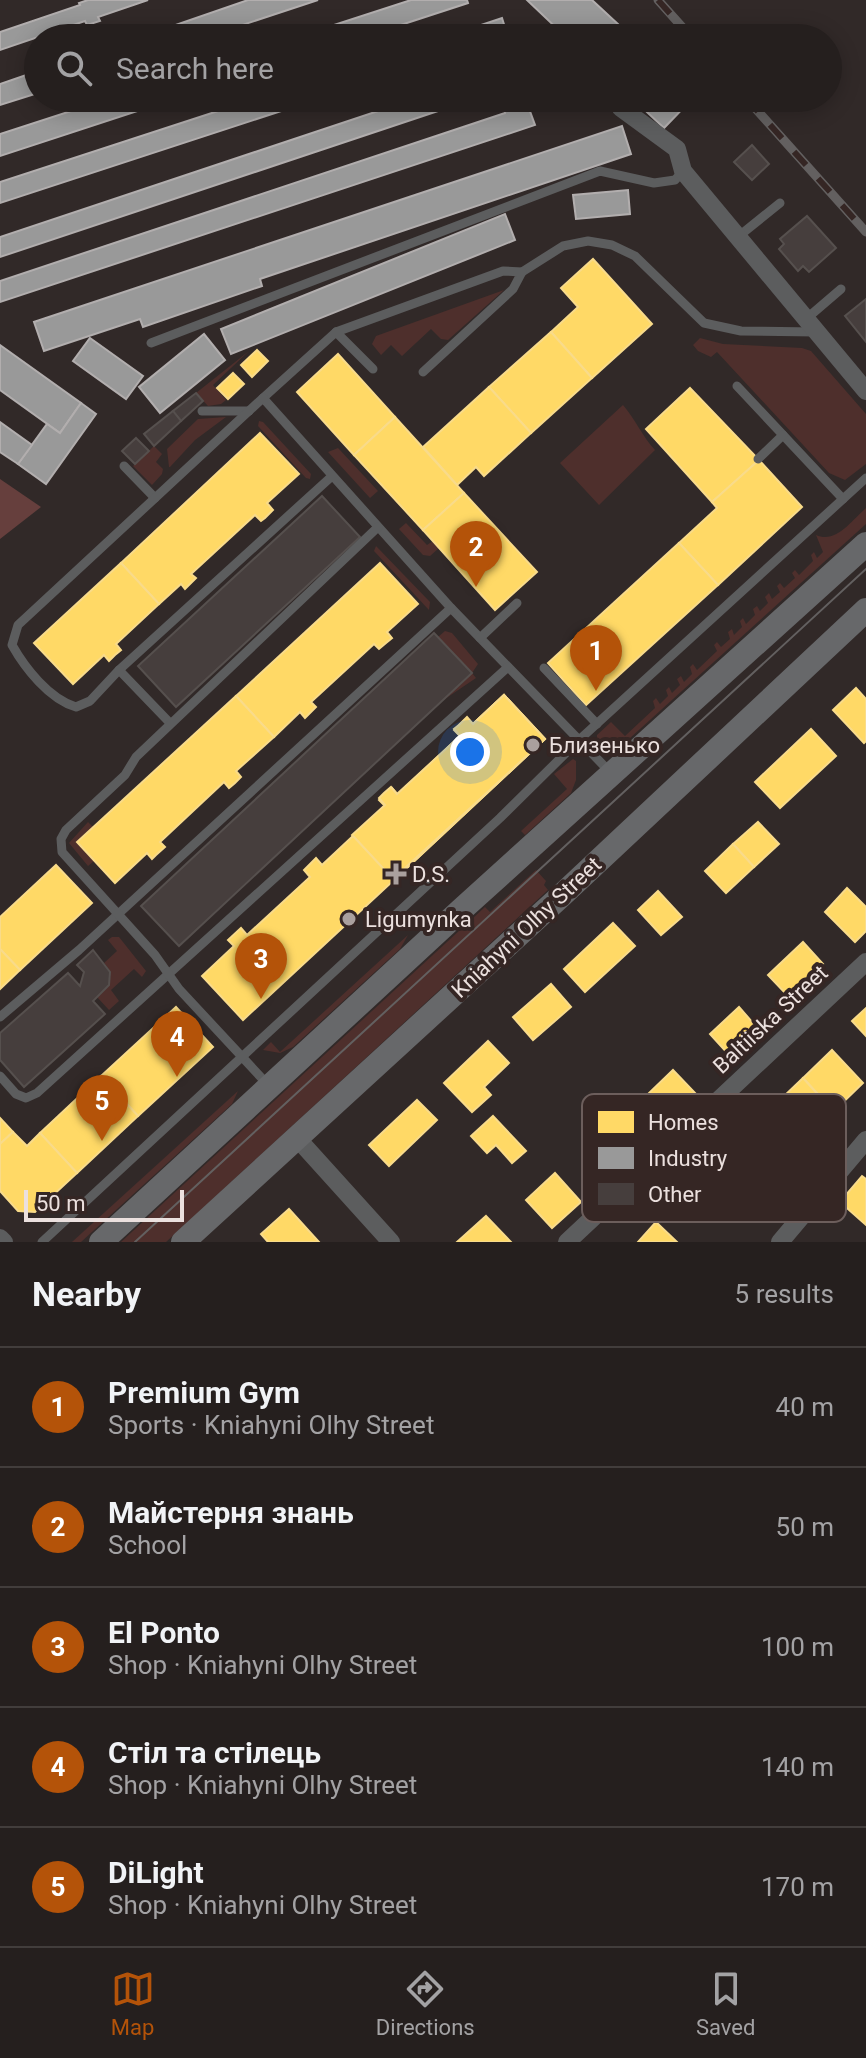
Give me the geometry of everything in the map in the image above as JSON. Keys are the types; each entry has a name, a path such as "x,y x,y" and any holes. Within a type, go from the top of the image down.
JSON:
{"main road":[{"path":"101,1242 461,910 866,544"},
{"name":"Kniahyni Olhy Street","path":"183,1242 866,610"}],"street":[{"path":"626,112 677,149 683,171 866,391"},
{"name":"Baltiiska Street","path":"725,1094 866,962"},
{"path":"297,1138 391,1242"},
{"path":"846,1164 866,1140"},
{"name":"Baltiiska Street","path":"567,1242 588,1222"},
{"path":"780,1242 797,1222"},
{"path":"0,1238 4,1242"}],"lane":[{"path":"151,343 600,171 654,183 675,180 683,171"},
{"path":"739,236 780,203"},
{"path":"423,372 513,289 522,272 563,246 588,241 612,245 635,256 704,323 741,331 811,325 841,289"},
{"path":"331,477 240,566 168,632 119,670 90,701 76,707 61,703 20,660 12,645 18,625 336,332 503,271 522,272"},
{"path":"336,332 373,369"},
{"path":"737,386 843,499"},
{"path":"263,398 451,608 613,774"},
{"path":"202,411 249,411"},
{"path":"758,459 783,435"},
{"path":"124,466 155,498"},
{"path":"42,1242 500,818 579,740 866,478"},
{"path":"270,1087 62,852 61,839 66,830 125,775 136,757 170,723 378,527"},
{"path":"480,638 517,603"},
{"path":"0,1017 82,954 118,914 221,825 451,608"},
{"path":"0,1076 16,1094 26,1098 37,1093 508,667"},
{"path":"544,668 597,724"},
{"path":"119,670 170,723"}],"shaded area":[{"path":"504,290 448,340 441,339 431,329 402,356 391,345 381,355 372,344 376,336"},
{"path":"700,338 723,344 811,351 866,414 866,464 845,480 829,473 717,352 711,357 698,351 693,345"},
{"path":"249,351 213,385 226,400 208,406 196,393"},
{"path":"623,405 655,450 599,505 560,463"},
{"path":"226,417 195,440 169,467 167,449 198,419"},
{"path":"259,421 311,474 310,479 258,426"},
{"path":"154,446 162,454 156,462 163,469 152,485 133,466"},
{"path":"338,448 378,491 370,498 328,452"},
{"path":"0,479 41,507 0,539"},
{"path":"866,508 866,524 629,739 613,742 597,739 597,735 611,722 625,736 655,708 653,701 656,698 660,704 668,696 666,690 669,687 672,693 680,685 677,679 681,676 684,682 692,674 690,667 693,664 697,670 717,651 714,645 717,642 721,647 730,639 728,632 732,629 734,635 742,627 740,621 743,618 746,624 755,615 753,609 757,606 760,611 768,603 765,597 769,593 772,599 780,592 777,586 780,583 784,588 795,578 792,573 795,570 799,575 813,561 811,555 814,552 817,558 823,552 816,535 837,534"},
{"path":"406,523 427,545 433,541 439,548 430,556 423,555 399,529"},
{"path":"376,546 430,602 429,610 374,551"},
{"path":"445,631 452,633 478,664 472,673 438,637"},
{"path":"472,673 476,678 442,701"},
{"path":"573,759 576,761 576,780 571,793 525,835 521,831 567,789 554,774"},
{"path":"88,822 93,827 77,843 94,861 88,866 69,843"},
{"path":"536,870 546,881 544,885 548,890 166,1242 121,1242 485,907 490,912"},
{"path":"408,935 400,949 293,1047 280,1053 263,1050 271,1042 280,1052"},
{"path":"119,937 146,971 142,977 134,969 111,990 119,1001 109,1010 97,997 110,981 110,972 104,963 117,951 108,940"},
{"path":"238,1091 232,1104 81,1242 72,1242"}],"building: Homes":[{"path":"593,259 652,324 592,378 551,332 578,307 561,288"},
{"path":"551,332 592,378 531,433 489,387"},
{"path":"257,350 268,361 252,377 241,365"},
{"path":"338,354 395,417 354,455 297,392"},
{"path":"233,373 244,384 228,399 217,388"},
{"path":"489,387 531,433 484,476 476,467 457,485 423,447"},
{"path":"690,388 759,460 712,502 646,429"},
{"path":"395,417 464,493 423,530 354,455"},
{"path":"260,433 299,474 267,503 273,510 265,518 261,521 255,515 191,574 196,578 185,589 181,584 159,604 121,563"},
{"path":"759,460 802,507 718,585 679,543 717,508 712,502"},
{"path":"464,493 537,572 495,610 423,530"},
{"path":"679,543 718,585 586,705 548,663"},
{"path":"121,563 159,604 116,644 121,650 109,661 104,655 73,684 34,643"},
{"path":"380,563 418,604 387,632 392,638 379,649 374,644 311,702 316,707 305,718 300,712 274,737 236,696"},
{"path":"856,688 866,699 864,743 833,710"},
{"path":"504,695 545,739 394,880 353,836 385,806 379,800 392,788 398,795 460,736 454,730 459,725 467,718 473,724"},
{"path":"504,695 545,739 394,880 353,836"},
{"path":"504,695 545,739 393,879 352,835 385,805 379,798 384,793 391,787 397,794 460,736 454,729 467,717 473,724"},
{"path":"236,696 274,737 236,771 241,777 235,783 229,788 224,782 160,842 165,847 152,859 147,853 115,883 77,842"},
{"path":"811,729 836,756 780,808 755,782"},
{"path":"758,822 779,844 754,867 733,844"},
{"path":"353,836 394,880 243,1020 202,976 234,946 228,940 241,928 247,935 310,877 304,870 316,858 322,865"},
{"path":"733,844 754,867 726,893 705,871"},
{"path":"56,865 92,903 20,970 0,949 0,917"},
{"path":"847,888 866,907 866,931 855,942 825,912"},
{"path":"658,891 682,917 661,935 638,910"},
{"path":"613,923 635,946 585,992 564,969"},
{"path":"803,942 823,964 789,997 768,975"},
{"path":"0,949 20,970 0,989"},
{"path":"551,984 571,1007 533,1040 513,1017"},
{"path":"176,1007 213,1047 138,1116 101,1076"},
{"path":"739,1007 760,1031 731,1057 710,1034"},
{"path":"866,1008 866,1036 852,1021"},
{"path":"488,1041 509,1063 484,1087 491,1095 472,1112 444,1083"},
{"path":"832,1050 863,1083 846,1099 846,1094 818,1094 803,1078"},
{"path":"673,1070 695,1093 694,1094 648,1094"},
{"path":"101,1076 138,1116 77,1173 40,1133"},
{"path":"803,1078 817,1094 786,1094"},
{"path":"417,1100 437,1120 389,1166 369,1145"},
{"path":"493,1116 526,1151 512,1163 496,1145 487,1153 471,1136"},
{"path":"0,1118 13,1132 0,1144"},
{"path":"13,1132 27,1146 40,1133 77,1173 35,1212 18,1211 0,1191 0,1144"},
{"path":"555,1173 581,1202 552,1228 526,1200"},
{"path":"862,1176 866,1179 866,1225 846,1207 846,1195"},
{"path":"289,1209 319,1242 268,1242 261,1234"},
{"path":"486,1216 511,1242 457,1242"},
{"path":"656,1222 677,1242 638,1242"}],"building: Industry":[{"path":"88,0 148,0 98,17 100,21 90,24 85,21 76,24 24,24 24,42 0,50 0,32"},
{"path":"248,0 318,0 245,24 179,24"},
{"path":"411,0 467,0 468,3 404,24 337,24"},
{"path":"527,0 592,0 618,24 552,24"},
{"path":"502,18 504,24 484,24"},
{"path":"24,76 24,97 0,105 0,84"},
{"path":"68,112 134,112 0,156 0,134"},
{"path":"215,112 278,112 0,203 0,182"},
{"path":"375,112 435,112 0,257 0,237"},
{"path":"530,112 535,125 0,302 0,281 505,113"},
{"path":"647,112 679,112 664,128"},
{"path":"622,126 631,154 260,279 262,286 143,327 140,319 44,351 34,322"},
{"path":"628,190 630,214 576,219 573,195"},
{"path":"505,214 515,240 231,354 221,329"},
{"path":"204,334 225,360 160,413 139,387"},
{"path":"90,338 143,376 126,399 73,361"},
{"path":"0,345 81,403 60,433 0,390"},
{"path":"81,403 96,414 46,484 18,464 47,424 60,433"},
{"path":"0,422 32,445 18,464 0,452"}],"building: Other":[{"path":"752,145 769,164 752,180 734,162"},
{"path":"807,216 836,248 809,272 803,266 798,271 779,249 784,244 780,239"},
{"path":"866,299 866,342 845,316"},
{"path":"196,393 203,401 181,421 173,411"},
{"path":"173,411 181,421 154,446 144,434"},
{"path":"136,438 149,451 135,464 122,451"},
{"path":"322,496 360,537 176,707 138,666"},
{"path":"434,633 472,673 179,946 141,906"},
{"path":"93,950 110,972 109,985 93,1001 105,1014 24,1087 0,1060 0,1033 68,973 80,986 84,972 77,965"}],"tram line":[{"path":"135,1242 866,569"}],"railway":[{"path":"658,0 679,24"},
{"path":"759,112 866,232"}],"place":[{"name":"Майстерня знань","path":"476,587"},
{"name":"Premium Gym","path":"596,691"},
{"name":"Близенько","path":"533,745"},
{"name":"D.S.","path":"396,874"},
{"name":"Ligumynka","path":"349,919"},
{"name":"El Ponto","path":"261,999"},
{"name":"Стіл та стілець","path":"177,1077"},
{"name":"DiLight","path":"102,1141"}]}
